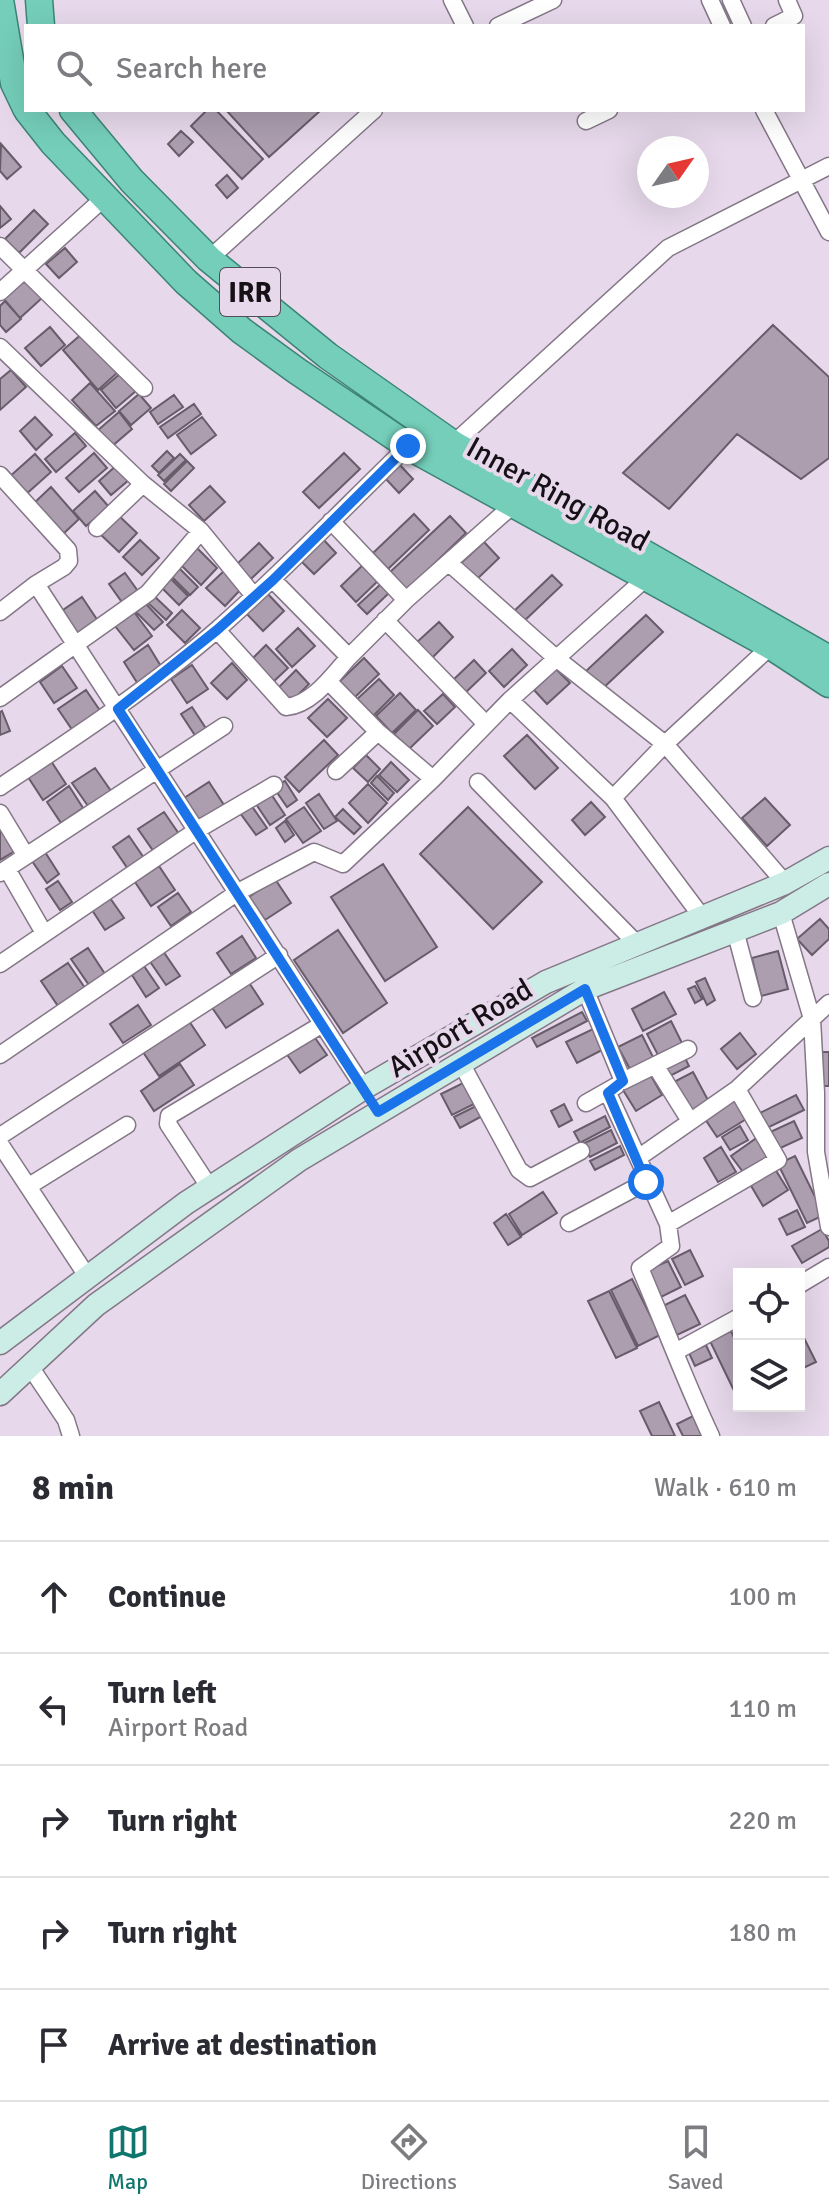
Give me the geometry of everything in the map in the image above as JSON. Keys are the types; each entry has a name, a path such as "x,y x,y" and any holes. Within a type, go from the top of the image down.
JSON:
{"highway":[{"path":"39,0 41,24"},
{"name":"Inner Ring Road","path":"0,2 6,75 14,83 24,103"},
{"name":"Inner Ring Road","path":"29,112 53,143 186,282 242,331 297,371 408,446 771,646 829,684"},
{"name":"Inner Ring Road","path":"75,112 132,181 209,259 328,356 453,444 826,650"}],"main road":[{"name":"Airport Road","path":"0,1343 186,1203 364,1088 546,982 785,883 829,858"},
{"name":"Airport Road","path":"0,1394 96,1305 299,1160 585,989 781,913 829,884"},
{"path":"364,1088 378,1112"}],"street":[{"path":"452,0 464,24"},
{"path":"502,24 553,0"},
{"path":"710,0 721,24"},
{"path":"731,0 742,24"},
{"path":"778,24 794,16 787,0"},
{"path":"209,259 372,112"},
{"path":"586,121 605,112"},
{"path":"765,112 829,232"},
{"path":"453,444 668,248 829,166"},
{"path":"0,292 104,198"},
{"path":"0,246 144,388"},
{"path":"0,347 143,484 201,531 254,596"},
{"path":"0,787 118,709 217,630 273,580 408,446"},
{"path":"0,475 68,550 69,561 0,612"},
{"path":"97,528 143,484"},
{"path":"217,630 286,707 298,706 328,681 406,600 513,505"},
{"path":"331,521 406,600"},
{"path":"0,698 148,593 201,531"},
{"path":"449,563 556,658 665,744 785,883"},
{"path":"0,1055 238,892 314,852 343,864 433,779 510,700 646,578"},
{"path":"273,580 349,657"},
{"path":"36,584 364,1088"},
{"path":"385,620 486,724"},
{"path":"613,798 665,744 771,646"},
{"path":"328,681 378,732 433,779"},
{"path":"510,700 613,798 702,917"},
{"path":"44,933 3,871 224,726"},
{"path":"336,771 378,732"},
{"path":"478,782 637,944"},
{"path":"0,964 197,830 274,785"},
{"path":"0,813 26,856"},
{"path":"781,913 812,1019 816,1152 829,1227"},
{"path":"735,930 753,998"},
{"path":"0,1136 279,955"},
{"path":"585,989 623,1081"},
{"path":"638,1158 737,1089 829,1003"},
{"path":"210,1188 168,1124 169,1116 321,1025"},
{"path":"586,1103 688,1049"},
{"path":"461,1063 519,1170 530,1178 581,1151"},
{"path":"655,1065 690,1121"},
{"path":"668,1224 778,1160 737,1089"},
{"path":"608,1093 646,1182 668,1224 671,1246 640,1268 681,1372 711,1436"},
{"path":"29,1186 127,1125"},
{"path":"0,1144 89,1279"},
{"path":"569,1223 646,1182"},
{"path":"805,1281 829,1267"},
{"path":"675,1352 733,1320"},
{"path":"31,1368 66,1420 71,1436"}],"building":[{"path":"205,112 218,112 263,159 242,179 191,126"},
{"path":"228,112 319,112 269,157"},
{"path":"181,131 193,142 179,156 168,144"},
{"path":"1,144 21,167 7,179 0,171"},
{"path":"227,175 238,188 227,198 216,185"},
{"path":"0,206 11,219 0,228"},
{"path":"34,210 48,224 19,253 5,239"},
{"path":"65,248 77,262 59,278 46,264"},
{"path":"26,279 42,298 20,318 3,298"},
{"path":"5,301 21,319 6,332 0,325 0,306"},
{"path":"773,325 829,377 829,458 801,479 737,434 669,509 623,473"},
{"path":"50,327 65,345 41,366 25,348"},
{"path":"83,333 117,373 98,390 63,350"},
{"path":"11,370 26,387 0,410 0,379"},
{"path":"121,373 136,391 116,408 101,390"},
{"path":"90,383 115,411 96,426 72,400"},
{"path":"139,394 151,408 131,425 119,411"},
{"path":"174,395 183,407 158,424 150,412"},
{"path":"194,404 201,414 168,438 160,427"},
{"path":"119,412 132,429 111,447 97,431"},
{"path":"35,417 52,435 36,450 20,431"},
{"path":"202,417 216,435 191,454 177,435"},
{"path":"75,433 86,446 56,472 45,459"},
{"path":"167,451 174,458 159,473 152,466"},
{"path":"94,453 107,468 79,492 66,478"},
{"path":"344,453 360,469 319,508 303,492"},
{"path":"35,454 51,472 24,496 8,478"},
{"path":"180,454 186,460 164,481 158,475"},
{"path":"187,461 194,468 171,491 164,484"},
{"path":"118,464 130,479 111,495 99,481"},
{"path":"399,464 413,479 399,493 385,478"},
{"path":"210,486 225,502 204,521 189,505"},
{"path":"51,487 79,519 61,536 32,505"},
{"path":"95,491 109,507 86,526 73,511"},
{"path":"117,514 137,533 119,552 99,533"},
{"path":"414,514 429,530 388,569 373,553"},
{"path":"450,516 466,533 406,591 389,573"},
{"path":"321,537 336,553 314,574 298,558"},
{"path":"140,540 159,558 142,575 123,557"},
{"path":"484,542 499,558 475,581 460,564"},
{"path":"259,543 273,558 251,579 237,564"},
{"path":"197,548 217,568 201,585 181,565"},
{"path":"366,562 381,578 356,602 341,586"},
{"path":"177,566 198,587 190,595 169,574"},
{"path":"224,571 242,588 225,606 206,588"},
{"path":"125,573 140,594 124,605 109,584"},
{"path":"552,575 562,585 522,623 512,613"},
{"path":"168,576 188,596 179,605 159,585"},
{"path":"382,583 390,592 367,614 358,605"},
{"path":"266,592 284,611 263,631 245,612"},
{"path":"152,594 172,613 166,620 146,601"},
{"path":"82,597 100,624 78,638 60,612"},
{"path":"146,604 163,622 154,630 136,612"},
{"path":"182,610 200,628 185,643 167,625"},
{"path":"134,612 152,636 134,650 115,626"},
{"path":"646,615 663,632 601,690 585,672"},
{"path":"439,622 453,637 431,659 416,643"},
{"path":"298,628 315,646 292,667 276,649"},
{"path":"148,645 162,668 138,684 124,662"},
{"path":"266,645 288,668 272,683 251,660"},
{"path":"512,649 527,665 504,687 489,671"},
{"path":"364,658 379,674 354,698 339,682"},
{"path":"474,660 486,673 464,694 452,681"},
{"path":"232,663 247,680 227,699 211,683"},
{"path":"192,665 208,689 187,703 171,679"},
{"path":"62,666 77,688 54,703 40,682"},
{"path":"556,669 570,683 547,704 534,690"},
{"path":"296,670 309,684 290,703 277,689"},
{"path":"379,679 394,695 371,718 355,701"},
{"path":"86,690 101,712 73,731 58,709"},
{"path":"400,693 416,710 392,733 376,716"},
{"path":"443,694 455,707 437,724 424,711"},
{"path":"328,699 347,718 327,737 308,718"},
{"path":"192,707 207,730 196,737 181,714"},
{"path":"418,710 433,726 409,749 394,734"},
{"path":"0,712 10,731 0,735"},
{"path":"527,735 558,768 535,789 504,756"},
{"path":"324,740 338,755 299,792 285,777"},
{"path":"366,755 380,769 368,782 353,768"},
{"path":"51,761 66,784 43,800 28,777"},
{"path":"391,762 409,780 397,792 379,775"},
{"path":"95,768 111,791 88,806 72,783"},
{"path":"377,776 394,793 388,800 371,783"},
{"path":"285,781 297,800 287,807 274,788"},
{"path":"209,782 224,805 197,823 181,800"},
{"path":"368,784 387,803 368,823 349,803"},
{"path":"69,786 83,808 61,823 47,802"},
{"path":"269,791 285,815 270,825 254,801"},
{"path":"319,794 337,821 324,829 306,803"},
{"path":"765,798 790,825 767,846 742,818"},
{"path":"591,802 605,817 585,835 572,820"},
{"path":"251,805 267,828 256,835 240,813"},
{"path":"304,807 321,831 303,843 286,819"},
{"path":"468,807 542,882 493,929 420,854"},
{"path":"343,809 361,827 354,834 335,817"},
{"path":"164,812 179,834 154,852 138,829"},
{"path":"285,821 294,835 285,842 276,828"},
{"path":"0,829 15,851 0,860"},
{"path":"129,836 144,858 128,869 113,847"},
{"path":"45,852 59,874 47,883 32,861"},
{"path":"383,864 437,947 385,981 331,897"},
{"path":"159,866 175,890 151,906 135,882"},
{"path":"275,879 291,903 265,920 249,897"},
{"path":"58,881 72,902 60,910 46,889"},
{"path":"178,893 191,912 171,926 158,907"},
{"path":"110,898 124,918 105,930 92,910"},
{"path":"820,919 829,929 829,939 812,955 797,939"},
{"path":"338,930 387,1003 343,1033 294,960"},
{"path":"242,936 256,958 231,974 217,953"},
{"path":"88,948 105,974 89,985 71,959"},
{"path":"163,951 180,976 166,985 149,960"},
{"path":"778,951 788,989 761,996 752,958"},
{"path":"68,963 85,988 58,1006 41,981"},
{"path":"144,966 159,988 146,997 132,975"},
{"path":"705,978 715,1000 707,1005 696,982"},
{"path":"248,981 263,1004 226,1028 211,1006"},
{"path":"695,986 702,999 695,1003 688,989"},
{"path":"664,992 676,1014 643,1031 632,1009"},
{"path":"138,1005 151,1025 123,1043 110,1024"},
{"path":"582,1012 587,1021 537,1047 532,1038"},
{"path":"189,1021 205,1045 159,1076 143,1052"},
{"path":"671,1021 682,1043 658,1055 647,1034"},
{"path":"593,1029 604,1049 577,1063 566,1042"},
{"path":"740,1033 756,1054 737,1069 721,1049"},
{"path":"313,1035 327,1055 300,1073 286,1053"},
{"path":"642,1035 654,1059 631,1071 618,1047"},
{"path":"820,1052 829,1052 829,1086 822,1086"},
{"path":"683,1054 689,1066 670,1076 664,1064"},
{"path":"180,1064 194,1085 154,1111 141,1091"},
{"path":"693,1072 709,1102 690,1112 674,1082"},
{"path":"650,1074 662,1095 636,1111 623,1090"},
{"path":"463,1083 474,1104 452,1115 441,1094"},
{"path":"796,1095 804,1110 765,1129 758,1114"},
{"path":"734,1096 748,1118 717,1137 703,1116"},
{"path":"564,1104 572,1120 559,1127 551,1111"},
{"path":"478,1105 484,1115 460,1128 454,1117"},
{"path":"605,1116 610,1127 580,1143 574,1132"},
{"path":"794,1121 802,1138 774,1151 766,1134"},
{"path":"740,1126 748,1140 730,1150 722,1137"},
{"path":"611,1130 617,1143 590,1157 583,1144"},
{"path":"758,1137 773,1158 746,1176 731,1156"},
{"path":"620,1146 624,1155 595,1170 590,1161"},
{"path":"721,1147 736,1172 718,1182 704,1158"},
{"path":"795,1156 824,1215 807,1223 778,1164"},
{"path":"775,1169 788,1190 763,1206 750,1184"},
{"path":"543,1192 557,1213 522,1235 509,1214"},
{"path":"797,1210 805,1227 787,1235 779,1219"},
{"path":"506,1214 521,1237 508,1245 494,1223"},
{"path":"822,1229 829,1247 802,1263 792,1246"},
{"path":"690,1250 703,1276 685,1285 672,1259"},
{"path":"668,1261 681,1287 661,1297 648,1270"},
{"path":"632,1279 660,1335 638,1346 611,1290"},
{"path":"609,1291 637,1348 616,1358 588,1301"},
{"path":"685,1295 700,1324 677,1335 663,1306"},
{"path":"731,1331 733,1389 710,1341"},
{"path":"805,1340 816,1362 805,1367"},
{"path":"706,1345 712,1358 695,1366 689,1353"},
{"path":"659,1402 675,1436 652,1436 640,1411"},
{"path":"697,1414 708,1436 683,1436 677,1424"}],"route":[{"path":"408,446 273,580 217,630 118,709 378,1112 585,989 623,1081 608,1093 646,1182"}]}
